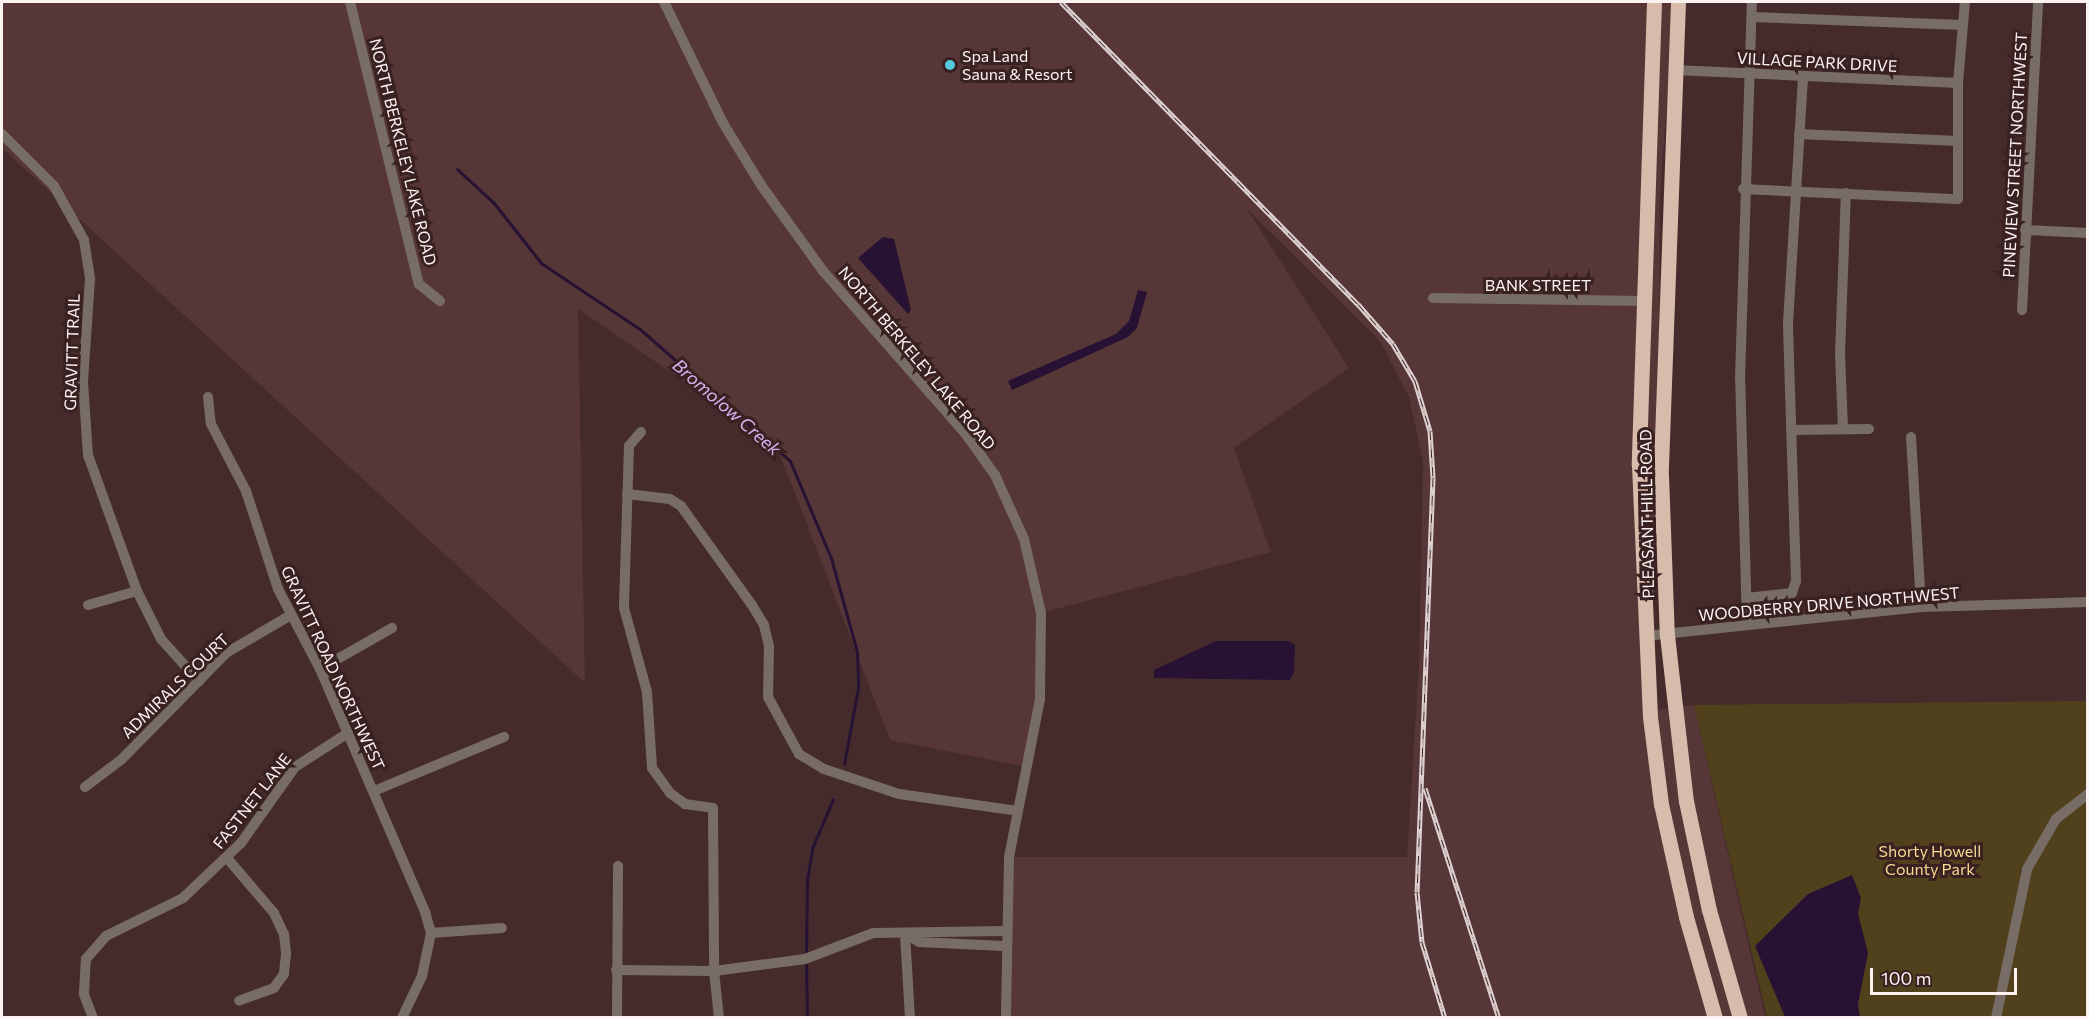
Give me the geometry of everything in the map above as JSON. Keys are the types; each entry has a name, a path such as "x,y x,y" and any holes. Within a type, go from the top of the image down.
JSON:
{"highway":[{"name":"PLEASANT HILL ROAD","path":"1654,2 1643,301 1640,465 1645,636 1661,804 1686,916 1715,1017"},
{"name":"PLEASANT HILL ROAD","path":"1678,2 1661,475 1667,635 1686,801 1709,910 1740,1017"}],"street":[{"name":"NORTH BERKELEY LAKE ROAD","path":"350,2 419,284 440,301"},
{"name":"NORTH BERKELEY LAKE ROAD","path":"664,2 732,138 791,229 965,433 1009,501 1027,548 1041,614 1040,699 1018,812 1005,931 1006,1017"},
{"path":"1747,624 1740,379 1743,189 1752,2"},
{"path":"1743,189 1958,199 1958,83 1965,2"},
{"name":"PINEVIEW STREET NORTHWEST","path":"2022,310 2038,2"},
{"path":"1752,17 1963,25"},
{"name":"VILLAGE PARK DRIVE","path":"1674,70 1958,83"},
{"path":"1747,598 1792,593 1796,581 1788,323 1803,77"},
{"name":"GRAVITT TRAIL","path":"2,134 54,186 84,240 90,279 83,382 88,455 138,591 161,639 199,681"},
{"path":"1799,134 1958,141"},
{"path":"1843,429 1840,354 1846,193"},
{"path":"2025,230 2088,233"},
{"name":"BANK STREET","path":"1433,298 1643,301"},
{"name":"GRAVITT ROAD NORTHWEST","path":"208,397 211,424 246,491 260,543 291,615 320,669 374,791 431,933"},
{"path":"1791,430 1869,429"},
{"path":"640,432 629,446 624,608 646,692 652,768 670,793 685,804 713,808 714,970 719,1017"},
{"path":"1911,437 1922,607"},
{"path":"627,494 670,500 681,506 752,604 764,625 769,646 768,697 799,754 824,770 899,794 1018,812"},
{"path":"88,605 138,591"},
{"name":"WOODBERRY DRIVE NORTHWEST","path":"1645,636 1922,607 2088,602"},
{"name":"ADMIRALS COURT","path":"85,787 122,759 226,653 291,615"},
{"path":"320,669 392,628"},
{"name":"FASTNET LANE","path":"93,1017 84,994 86,959 105,936 183,898 227,858 268,810 295,767 348,733"},
{"path":"374,791 504,737"},
{"path":"1996,1017 2021,886 2033,854 2056,819 2088,794"},
{"path":"227,858 274,912 285,944 284,974 273,987 239,1001"},
{"path":"617,1017 618,866"},
{"path":"402,1017 422,976 431,933 502,928"},
{"path":"616,970 714,970 805,959 873,933 905,934 933,929 1005,931"},
{"path":"933,929 933,944"},
{"path":"955,945 956,930"},
{"path":"905,934 933,944 1005,946"},
{"path":"905,934 910,1017"}],"shaded area":[{"path":"2,2 1674,2 1660,197 1658,485 1650,651 1654,710 1694,705 1765,1017 1005,1017 1009,857 1407,857 1419,664 1423,462 1409,397 1380,341 1247,209 1349,368 1234,448 1271,552 1041,613 1040,699 1026,767 890,740 776,444 578,309 585,683 2,148"},
{"path":"883,237 894,239 911,310 908,314 858,258"},
{"path":"1138,290 1147,292 1137,328 1128,337 1012,390 1008,381 1116,334 1129,321"},
{"path":"1216,641 1289,641 1295,645 1294,672 1290,680 1154,678 1154,670"},
{"path":"1852,875 1861,898 1858,914 1868,953 1858,1004 1860,1017 1785,1017 1755,946 1808,894"}],"green space":[{"name":"Shorty Howell County Park","path":"2087,701 2087,1017 1767,1017 1694,705"}],"waterway":[{"name":"Bromolow Creek","path":"457,169 494,203 541,263 641,330 790,461 831,558 857,652 858,688 844,764"},
{"name":"Bromolow Creek","path":"806,955 807,879 813,846 833,799"},
{"name":"Bromolow Creek","path":"806,961 807,1018"}],"railway":[{"path":"1061,2 1358,304 1393,344 1415,381 1430,431 1433,478 1417,892 1422,942 1445,1018"},
{"path":"1425,788 1499,1018"}],"place":[{"name":"Spa Land Sauna & Resort","path":"950,65"}]}
